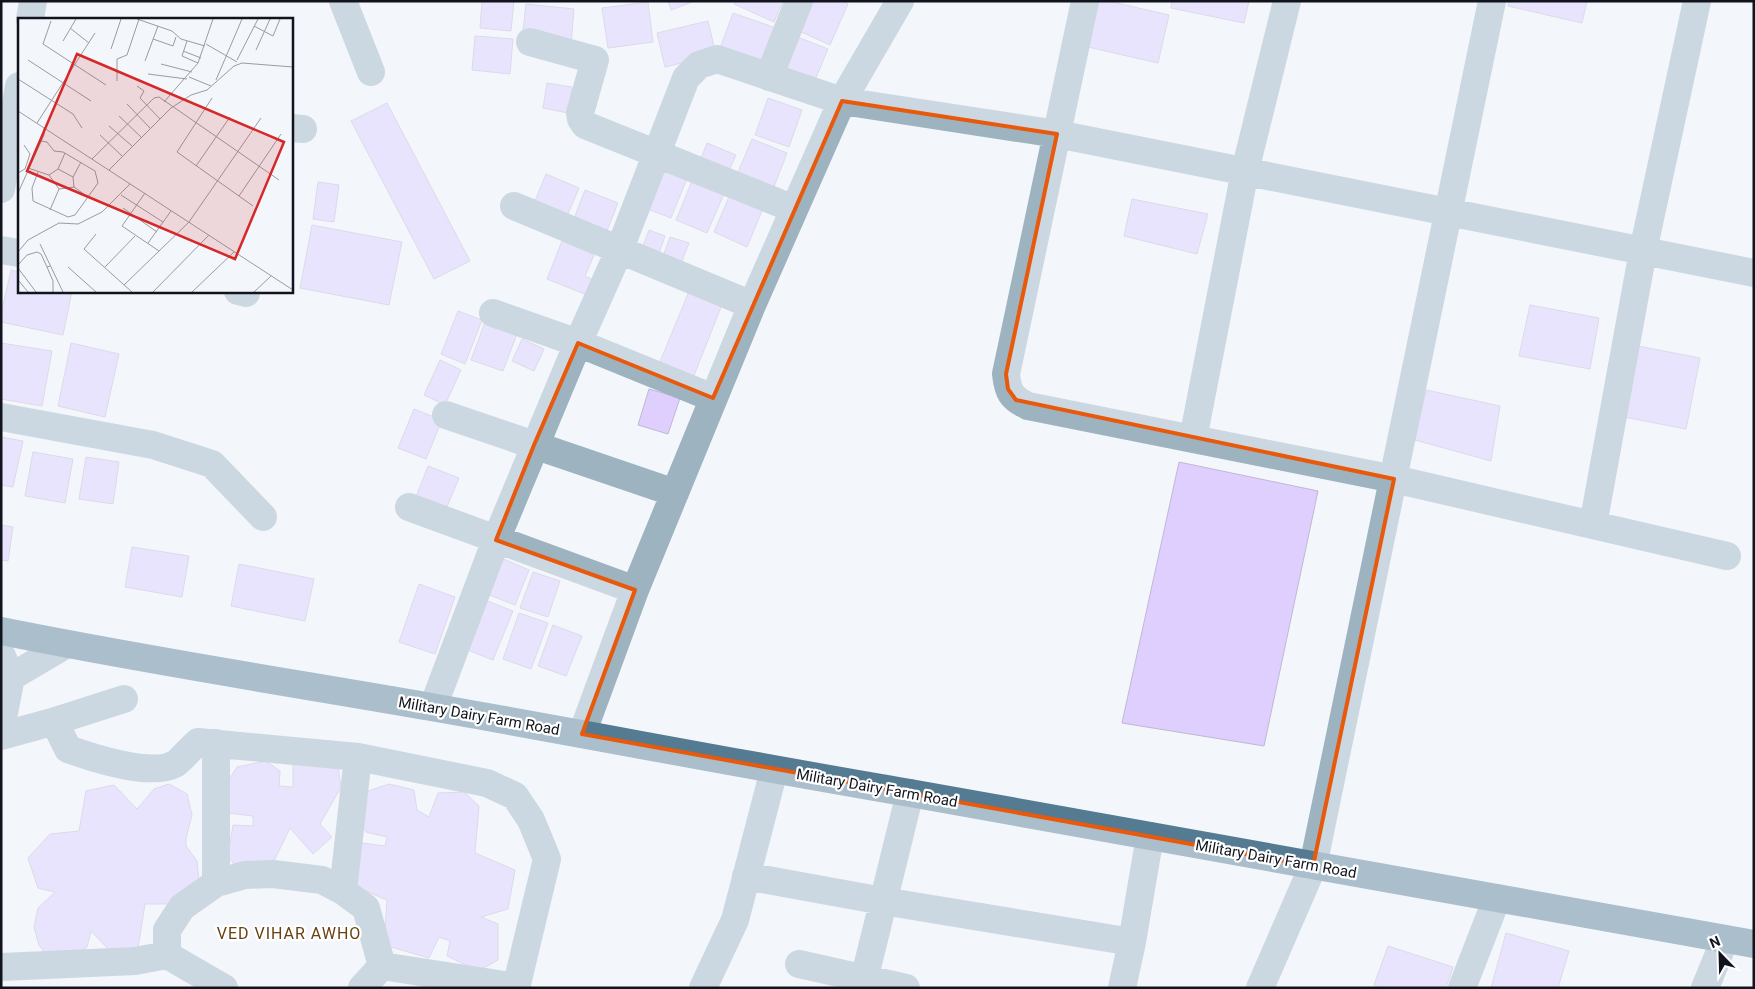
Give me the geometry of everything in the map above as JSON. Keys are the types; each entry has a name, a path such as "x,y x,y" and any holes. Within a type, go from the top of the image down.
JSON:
{"main road":[{"name":"Military Dairy Farm Road","path":"1,631 1754,944"}],"street":[{"path":"30,18 33,1"},
{"path":"343,1 372,72"},
{"path":"769,77 799,1"},
{"path":"582,734 635,590 752,305 842,102 900,1"},
{"path":"1085,1 1006,374 1008,389 1016,400 1028,406 1394,479 1727,556"},
{"path":"1193,439 1245,171 1287,1"},
{"path":"1260,988 1313,866 1492,1"},
{"path":"1594,525 1643,251 1697,1"},
{"path":"530,42 595,60 580,113 585,125 794,209"},
{"path":"433,707 534,445 619,251 686,78 699,65 717,59 842,102 1057,134 1754,273"},
{"path":"1,87 18,90 1,189"},
{"path":"514,206 752,305"},
{"path":"1,250 18,253"},
{"path":"493,312 578,343 713,398"},
{"path":"446,415 675,493"},
{"path":"1,417 153,445 212,464 263,517"},
{"path":"408,507 635,590"},
{"path":"1,728 6,665 67,644"},
{"path":"1,736 52,722 124,698"},
{"path":"52,722 57,727 68,749 99,760 131,766 154,769 176,764 198,742 216,743 358,757 487,783 516,796 531,820 547,859 516,988 382,966"},
{"path":"216,743 216,883"},
{"path":"343,891 358,757"},
{"path":"703,988 734,920 774,770"},
{"path":"863,984 910,793"},
{"path":"1122,988 1132,942 1150,836"},
{"path":"167,955 168,930 182,907 216,883 245,875 273,874 322,880 343,891 366,908 382,966"},
{"path":"746,876 883,901 1132,942"},
{"path":"1462,988 1497,898"},
{"path":"1704,988 1726,939"},
{"path":"2,967 84,976 167,955 224,988"},
{"path":"1,962 2,988"},
{"path":"799,964 863,984 906,988"},
{"path":"362,988 382,966"}],"highlighted area":[{"path":"842,101 1057,134 1006,374 1008,389 1016,400 1394,479 1313,866 582,734 635,590 496,540 534,445 578,343 713,398"}],"building":[{"path":"482,1 514,1 511,31 480,28"},
{"path":"668,1 695,1 671,10"},
{"path":"735,1 783,1 774,22 734,4"},
{"path":"810,1 843,1 848,4 830,45 797,30"},
{"path":"1099,1 1108,1 1169,15 1158,63 1088,47"},
{"path":"1172,1 1249,1 1244,23 1171,8"},
{"path":"1509,1 1587,1 1582,23 1508,6"},
{"path":"648,2 653,42 608,48 602,8"},
{"path":"526,4 574,9 571,44 523,31"},
{"path":"733,13 776,28 761,69 718,54"},
{"path":"708,21 716,55 665,67 657,33"},
{"path":"475,36 513,39 510,74 472,70"},
{"path":"795,36 828,49 812,87 779,73"},
{"path":"547,83 572,87 568,113 543,108"},
{"path":"768,98 802,110 789,147 755,135"},
{"path":"387,103 470,261 434,279 351,121"},
{"path":"752,139 787,153 772,192 736,177"},
{"path":"707,143 736,155 728,173 700,161"},
{"path":"661,166 688,176 671,218 645,208"},
{"path":"546,174 579,188 565,221 532,208"},
{"path":"692,181 724,194 707,233 676,220"},
{"path":"318,182 339,185 334,222 313,219"},
{"path":"585,190 618,203 605,236 572,224"},
{"path":"731,192 764,206 747,247 714,232"},
{"path":"1132,199 1208,214 1197,254 1124,236"},
{"path":"312,225 402,242 389,305 300,288"},
{"path":"649,230 665,236 657,260 640,254"},
{"path":"670,237 689,243 679,269 661,262"},
{"path":"562,241 594,255 585,276 593,280 587,295 547,279"},
{"path":"11,270 18,272 18,292 72,292 63,335 1,322 1,314"},
{"path":"690,289 723,302 691,383 657,369"},
{"path":"1530,305 1599,318 1590,369 1519,356"},
{"path":"458,311 482,320 465,364 441,354"},
{"path":"485,322 517,334 503,371 471,360"},
{"path":"522,339 544,349 534,371 512,361"},
{"path":"1,343 52,351 42,406 1,399"},
{"path":"71,343 119,354 105,417 58,406"},
{"path":"1638,346 1700,358 1686,429 1624,417"},
{"path":"440,360 461,370 445,405 424,395"},
{"path":"649,389 680,398 668,434 638,425"},
{"path":"1426,390 1500,406 1491,461 1415,440"},
{"path":"414,409 442,420 426,459 398,448"},
{"path":"1,437 23,441 13,487 1,485"},
{"path":"33,452 73,459 65,503 25,496"},
{"path":"86,457 119,462 113,504 79,499"},
{"path":"1179,462 1318,491 1264,746 1122,723"},
{"path":"428,466 459,478 444,514 414,502"},
{"path":"1,525 13,527 8,561 1,560"},
{"path":"132,547 189,556 182,597 125,587"},
{"path":"501,558 529,570 515,605 487,594"},
{"path":"239,564 314,579 305,621 231,606"},
{"path":"533,572 560,581 548,617 520,608"},
{"path":"419,584 455,597 435,654 399,642"},
{"path":"485,600 513,611 493,660 465,649"},
{"path":"519,613 548,623 531,669 503,659"},
{"path":"553,625 582,636 566,676 538,666"},
{"path":"319,758 338,766 341,787 320,824 332,837 313,854 290,828 274,861 234,864 228,856 233,825 253,826 253,816 228,813 225,786 237,767 266,761 280,771 279,786 293,787 293,765"},
{"path":"169,784 187,794 192,815 186,838 186,846 197,861 199,882 174,904 145,904 138,948 111,952 91,931 87,947 74,958 49,958 39,945 34,927 38,908 55,892 38,888 28,858 50,834 79,831 86,791 114,785 137,809 154,789"},
{"path":"389,784 414,790 417,810 429,817 438,793 464,792 479,806 475,853 515,870 508,909 481,917 498,924 498,960 478,971 447,956 450,941 439,937 429,958 384,945 387,900 354,886 348,860 362,843 385,846 387,837 366,832 359,819 368,791"},
{"path":"1506,933 1569,951 1558,988 1491,988"},
{"path":"1388,946 1453,967 1446,988 1382,988 1374,985"}],"district":[{"name":"VED VIHAR AWHO","path":"289,933"}]}
